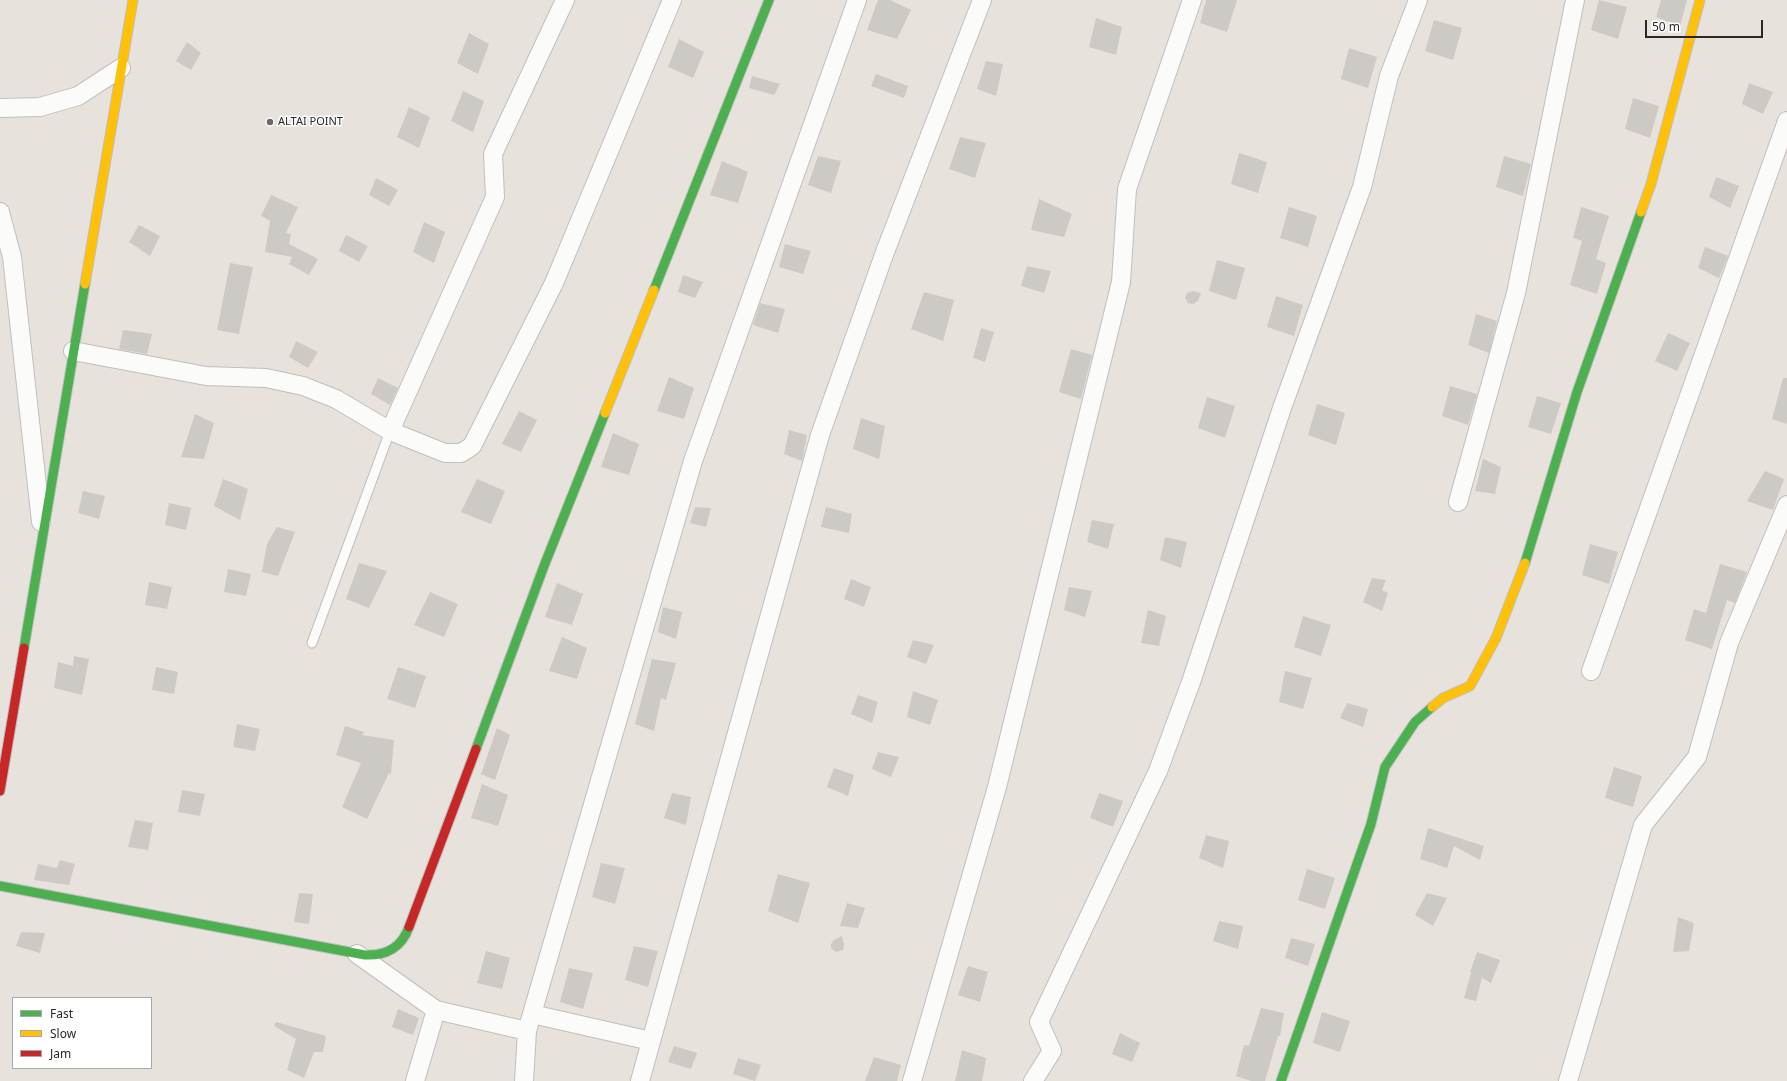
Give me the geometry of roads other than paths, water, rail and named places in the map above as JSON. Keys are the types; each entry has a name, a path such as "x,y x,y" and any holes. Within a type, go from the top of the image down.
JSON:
{"street":[{"path":"0,791 133,0"},
{"path":"390,431 495,197 493,154 565,0"},
{"path":"73,351 206,376 266,378 303,386 336,399 390,431 445,453 461,453 472,446 554,283 672,0"},
{"path":"0,886 357,954 374,956 394,950 405,938 544,566 769,0"},
{"path":"524,1081 529,1023 693,461 857,0"},
{"path":"640,1081 820,434 885,252 982,0"},
{"path":"912,1081 997,787 1121,282 1127,189 1192,0"},
{"path":"1033,1081 1052,1051 1039,1022 1158,771 1191,682 1282,408 1362,187 1389,76 1418,0"},
{"path":"1458,502 1516,293 1575,0"},
{"path":"1281,1081 1371,824 1385,767 1415,722 1443,698 1470,686 1496,638 1523,569 1577,392 1651,184 1700,0"},
{"path":"0,108 40,107 78,96 121,68"},
{"path":"1591,671 1787,121"},
{"path":"0,212 12,257 43,539"},
{"path":"1568,1081 1643,825 1697,757 1729,643 1787,505"},
{"path":"357,954 436,1010 651,1041"},
{"path":"416,1081 436,1010"}],"lane":[{"path":"312,643 390,431"}],"place":[{"name":"ALTAI POINT","path":"270,122"}]}
